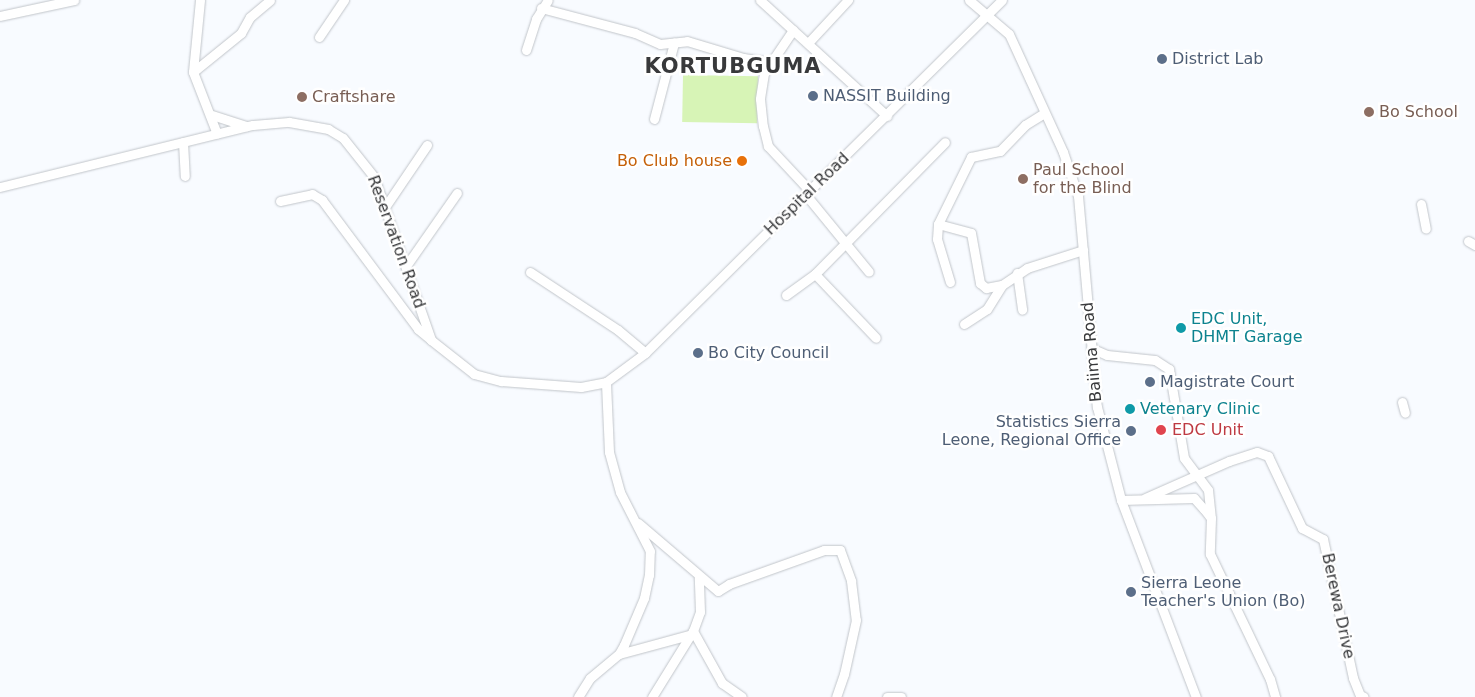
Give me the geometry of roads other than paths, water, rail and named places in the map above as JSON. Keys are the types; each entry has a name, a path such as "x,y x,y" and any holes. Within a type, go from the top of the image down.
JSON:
{"street":[{"path":"0,16 74,0"},
{"path":"200,0 193,72 204,104 212,115 217,134"},
{"path":"193,72 241,32 250,17 270,0"},
{"path":"319,37 344,0"},
{"path":"526,50 541,8 548,0"},
{"path":"760,0 887,116"},
{"path":"808,44 848,0"},
{"name":"Baiima Road","path":"969,0 1009,34 1063,152 1078,196 1097,407 1121,500 1196,697"},
{"name":"Hospital Road","path":"606,382 645,352 887,116 1002,0"},
{"path":"541,8 635,33 660,44 687,41 743,58 771,62"},
{"path":"792,30 764,72 760,99 768,146 808,193 869,272"},
{"path":"654,119 674,43"},
{"path":"950,282 937,239 938,224 971,157 1000,151 1025,125 1044,113"},
{"path":"212,115 246,126"},
{"name":"Reservation Road","path":"0,187 246,126 289,122 328,129 343,138 374,177 431,340"},
{"path":"183,142 185,176"},
{"path":"786,295 815,274 945,142"},
{"path":"385,207 427,145"},
{"path":"406,266 457,193"},
{"path":"280,201 312,194 322,200 418,329 474,374 501,381 581,387 606,382 609,452 620,492 638,523 650,551 649,575 644,598 619,654"},
{"path":"1421,204 1426,229"},
{"path":"938,224 971,233 980,283 992,289 1002,285 1017,273 1083,250"},
{"path":"530,272 618,330 645,352"},
{"path":"1017,273 1022,310"},
{"path":"815,274 876,338"},
{"path":"964,324 987,309 1002,285"},
{"path":"1091,348 1107,355 1154,360 1169,369 1184,458 1208,490 1211,518 1210,554 1270,679 1275,697"},
{"path":"1402,402 1405,413"},
{"name":"Berewa Drive","path":"1145,498 1199,476 1229,461 1257,452 1268,456 1302,528 1323,539 1353,678 1361,696"},
{"path":"1121,500 1194,498 1211,518"},
{"path":"638,523 718,591 728,584 824,550 840,550 851,581 856,620 844,674 836,697"},
{"path":"652,697 691,633 700,612 700,577"},
{"path":"578,697 590,678 619,654 691,633"},
{"path":"691,633 709,666 722,683 742,697"},
{"path":"887,697 901,697"}],"place":[{"name":"District Lab","path":"1162,59"},
{"name":"NASSIT Building","path":"813,96"},
{"name":"Craftshare","path":"302,97"},
{"name":"Bo School","path":"1369,112"},
{"name":"Bo Club house","path":"742,161"},
{"name":"Paul School for the Blind","path":"1023,179"},
{"name":"EDC Unit, DHMT Garage","path":"1181,328"},
{"name":"Bo City Council","path":"698,353"},
{"name":"Magistrate Court","path":"1150,382"},
{"name":"Vetenary Clinic","path":"1130,409"},
{"name":"EDC Unit","path":"1161,430"},
{"name":"Statistics Sierra Leone, Regional Office","path":"1131,431"},
{"name":"Sierra Leone Teacher's Union (Bo)","path":"1131,592"}],"district":[{"name":"KORTUBGUMA","path":"733,66"}]}
